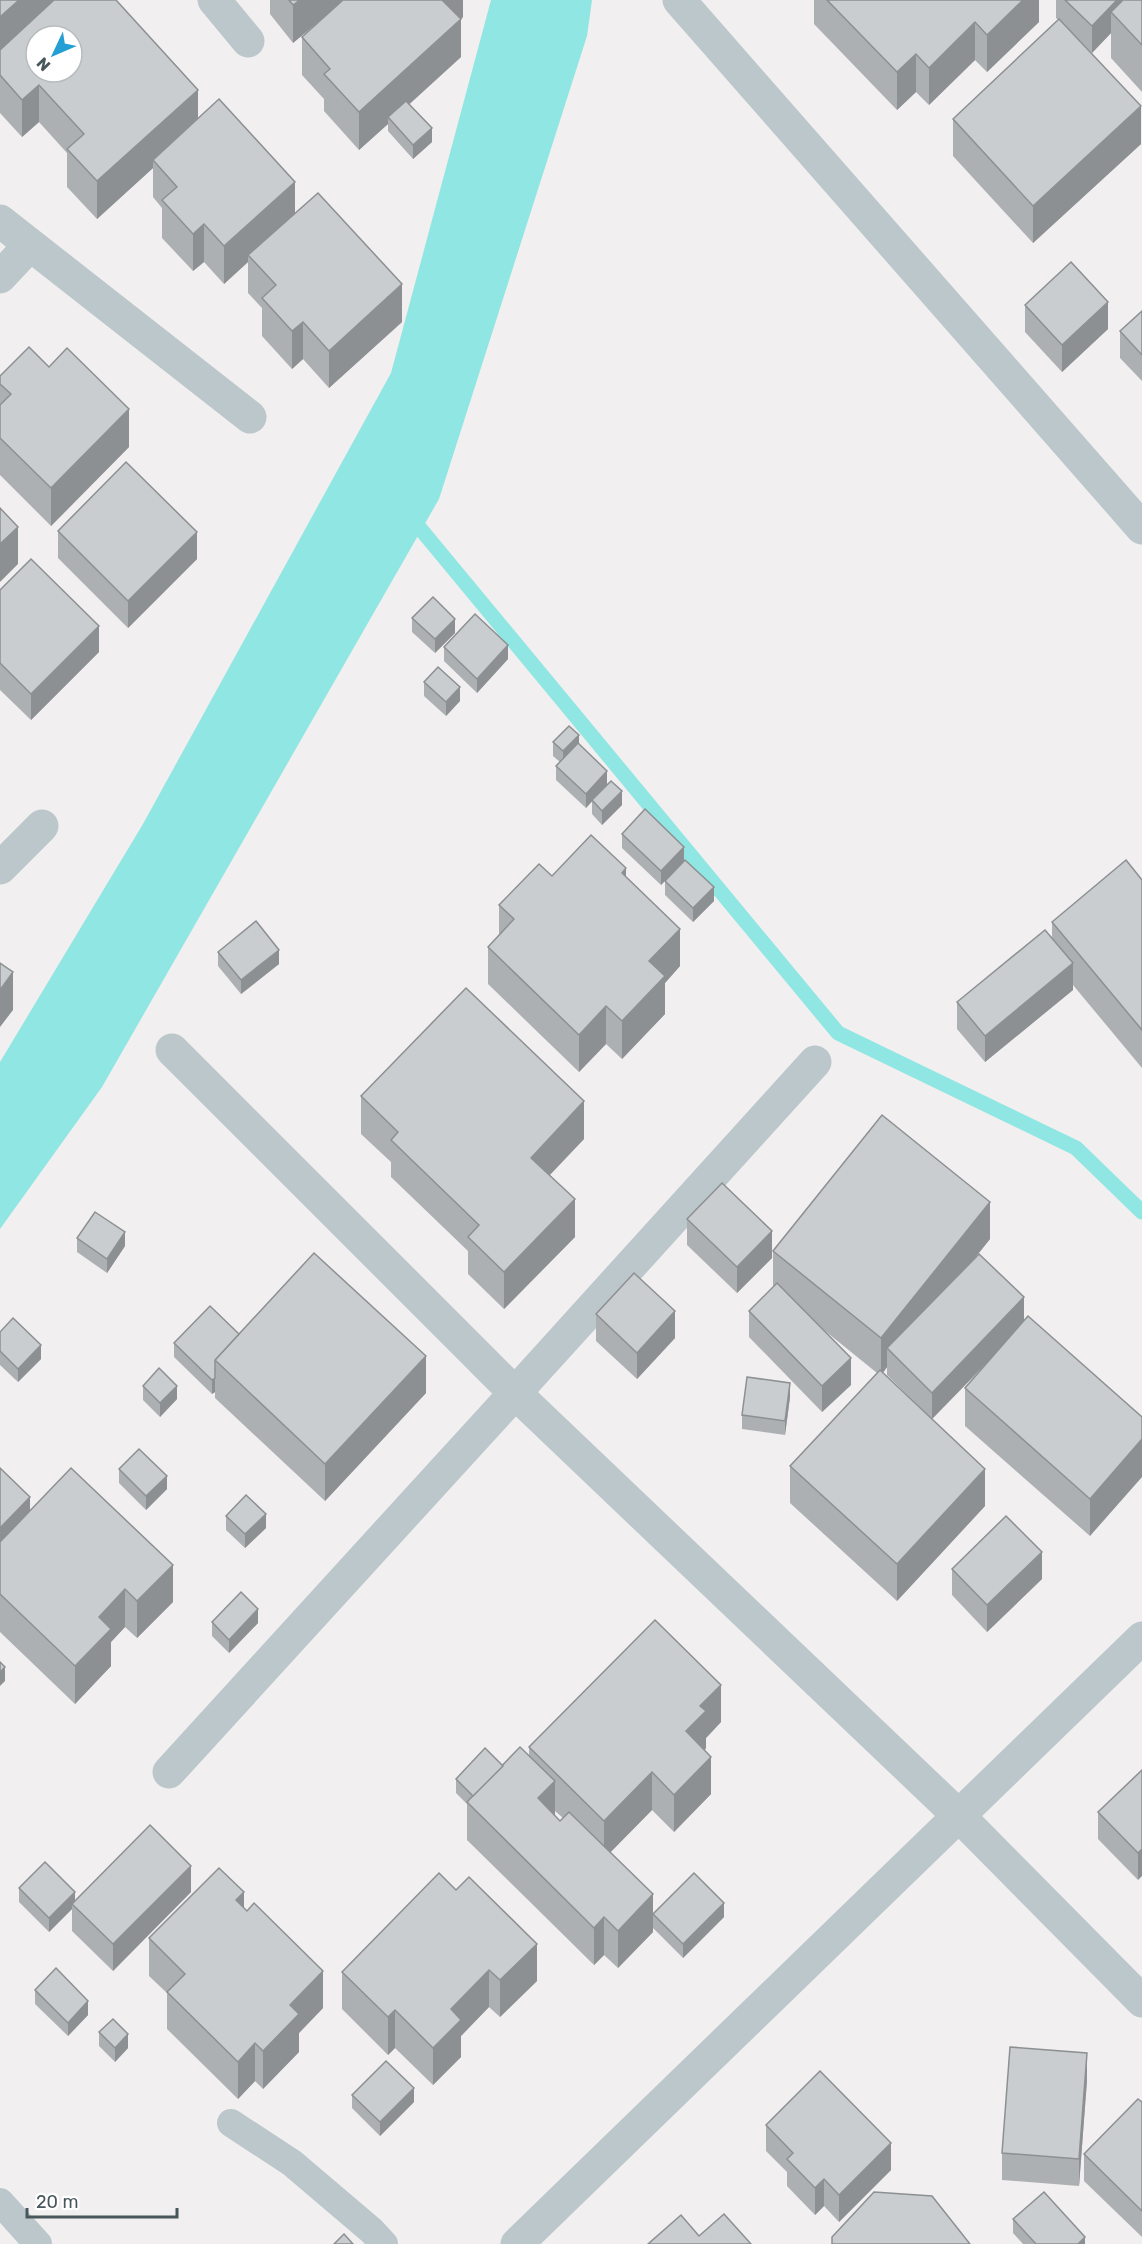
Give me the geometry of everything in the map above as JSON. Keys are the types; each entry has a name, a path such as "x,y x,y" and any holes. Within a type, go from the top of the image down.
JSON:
{"street":[{"path":"214,0 248,41"},
{"path":"679,0 1142,528"},
{"path":"0,221 250,417"},
{"path":"0,277 30,245"},
{"path":"0,868 42,826"},
{"path":"172,1050 515,1393 960,1817 1142,2001"},
{"path":"169,1772 815,1062"},
{"path":"517,2244 960,1817 1142,1638"}],"lane":[{"path":"231,2123 292,2163 372,2231 384,2244"},
{"path":"0,2202 38,2244"}],"water":[{"path":"491,0 592,0 587,36 439,499 102,1087 0,1229 0,1062 143,824 391,373"}],"building":[{"path":"0,0 19,0 0,17"},
{"path":"54,0 116,0 198,90 97,181 67,149 84,134 39,85 22,100 0,75 0,50 24,28 24,84 84,84 84,24 28,24"},
{"path":"289,0 300,0 293,5"},
{"path":"343,0 442,0 461,19 359,112 324,74 330,69 302,37"},
{"path":"827,0 1023,0 987,35 975,22 929,68 916,54 897,72"},
{"path":"1065,0 1117,0 1092,26"},
{"path":"1123,0 1142,0 1142,45 1111,12"},
{"path":"1059,19 1141,106 1033,206 953,119"},
{"path":"219,99 295,182 224,246 204,224 193,234 162,200 177,187 153,160"},
{"path":"406,101 432,128 413,145 388,117"},
{"path":"318,193 402,284 329,351 303,322 292,331 262,298 276,285 248,255"},
{"path":"1071,262 1108,302 1062,345 1025,305"},
{"path":"1142,311 1142,355 1120,331"},
{"path":"29,347 49,367 67,348 129,409 51,488 0,438 0,405 11,394 0,384 0,376"},
{"path":"126,462 197,532 128,601 58,531"},
{"path":"0,508 18,527 0,544"},
{"path":"31,559 99,626 31,694 0,663 0,590"},
{"path":"433,597 455,619 435,639 412,618"},
{"path":"475,614 508,645 477,679 444,647"},
{"path":"438,667 460,687 446,702 424,682"},
{"path":"569,726 579,735 563,751 553,742"},
{"path":"578,743 607,771 586,794 556,766"},
{"path":"611,781 622,791 602,811 592,800"},
{"path":"645,809 684,847 661,871 622,834"},
{"path":"591,835 626,868 622,873 680,929 649,961 665,976 622,1021 606,1006 579,1035 488,947 514,919 499,905 539,864 552,876"},
{"path":"685,860 714,887 693,908 665,881"},
{"path":"1126,860 1142,880 1142,1030 1052,922"},
{"path":"256,921 279,950 241,980 218,952"},
{"path":"1045,930 1073,963 985,1036 957,1002"},
{"path":"0,963 13,972 0,990"},
{"path":"466,988 584,1101 531,1158 575,1199 504,1272 468,1237 479,1225 391,1140 398,1132 361,1096"},
{"path":"882,1115 990,1202 881,1338 773,1251"},
{"path":"722,1183 772,1231 737,1267 687,1219"},
{"path":"95,1212 125,1232 107,1259 77,1238"},
{"path":"314,1253 426,1356 325,1464 215,1360"},
{"path":"979,1254 1024,1297 932,1393 887,1348"},
{"path":"634,1273 675,1311 637,1353 596,1314"},
{"path":"777,1283 851,1358 822,1386 749,1311"},
{"path":"210,1306 239,1334 215,1360 215,1378 212,1380 174,1343"},
{"path":"1028,1316 1142,1417 1142,1439 1090,1499 965,1388"},
{"path":"13,1318 41,1345 18,1369 0,1351 0,1332"},
{"path":"159,1368 177,1386 160,1403 143,1386"},
{"path":"880,1370 985,1469 897,1564 790,1466"},
{"path":"747,1377 790,1383 785,1421 742,1415"},
{"path":"139,1449 167,1476 146,1496 119,1469"},
{"path":"0,1468 30,1497 0,1528"},
{"path":"71,1468 173,1565 137,1601 125,1589 99,1617 111,1629 75,1666 0,1594 0,1542"},
{"path":"246,1495 266,1514 245,1534 226,1516"},
{"path":"1006,1516 1042,1552 987,1605 952,1569"},
{"path":"241,1592 258,1609 229,1640 212,1622"},
{"path":"655,1620 721,1685 700,1706 706,1711 686,1731 711,1757 674,1795 652,1772 604,1821 529,1747"},
{"path":"0,1662 5,1667 0,1672"},
{"path":"520,1747 555,1781 538,1798 560,1821 569,1812 653,1894 618,1931 604,1917 594,1928 467,1802"},
{"path":"485,1748 503,1766 473,1796 456,1779"},
{"path":"1142,1770 1142,1849 1138,1853 1098,1812"},
{"path":"150,1825 191,1866 113,1944 72,1904"},
{"path":"45,1862 75,1892 49,1918 19,1888"},
{"path":"219,1868 244,1892 236,1900 247,1911 254,1903 323,1971 290,2005 299,2014 263,2051 255,2043 238,2062 167,1992 185,1974 149,1938"},
{"path":"439,1873 456,1890 469,1877 537,1944 500,1980 489,1970 451,2009 461,2020 433,2048 395,2010 388,2017 342,1972"},
{"path":"694,1873 724,1903 683,1944 653,1914"},
{"path":"56,1968 88,2001 68,2023 35,1990"},
{"path":"113,2019 128,2034 115,2048 99,2032"},
{"path":"1010,2047 1087,2053 1079,2159 1002,2153"},
{"path":"386,2061 414,2088 380,2122 352,2095"},
{"path":"820,2071 891,2143 839,2195 824,2179 815,2188 787,2159 793,2153 766,2125"},
{"path":"1138,2099 1142,2102 1142,2211 1084,2154"},
{"path":"874,2192 932,2196 970,2244 832,2244 832,2237"},
{"path":"1044,2192 1085,2237 1078,2244 1036,2244 1013,2219"},
{"path":"724,2214 751,2244 648,2244 681,2215 699,2236"},
{"path":"344,2234 353,2244 334,2244"}],"waterway":[{"path":"409,515 838,1033 1076,1148 1142,1212"}]}
